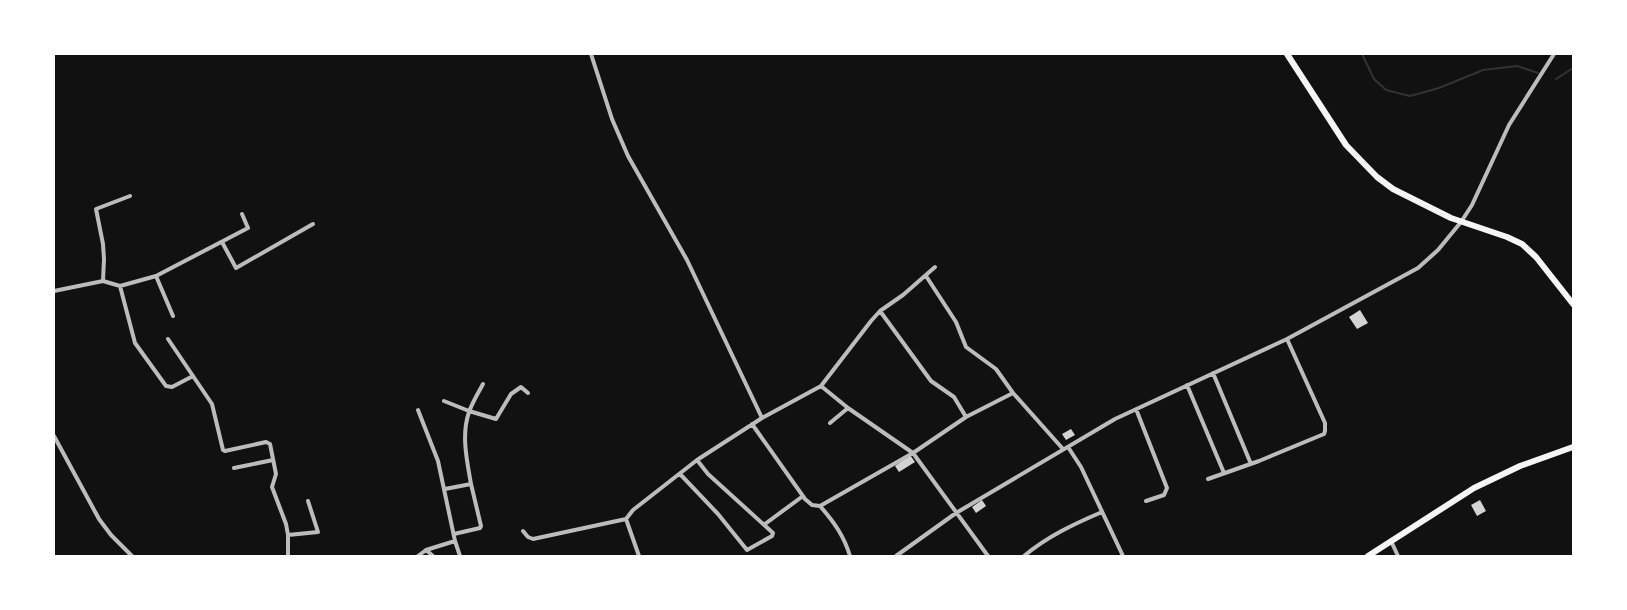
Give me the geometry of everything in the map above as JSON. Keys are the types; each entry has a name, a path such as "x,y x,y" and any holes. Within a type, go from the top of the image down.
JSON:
{"main road":[{"path":"1287,54 1346,145 1360,162 1392,188 1461,222 1507,237 1522,244 1536,257 1573,304"},
{"path":"1368,556 1432,513 1474,488 1520,466 1573,447"}],"street":[{"path":"591,54 612,119 628,156 687,260 762,418"},
{"path":"896,556 956,513 1063,449 1136,409 1287,339 1418,268 1438,250 1461,222 1472,205 1509,125 1554,54"},
{"path":"103,281 104,251 96,209 130,196"},
{"path":"54,291 103,281 120,286 156,276 248,228 242,214"},
{"path":"222,242 236,268 313,224"},
{"path":"523,531 528,537 533,539 626,519 633,510 697,460 762,418 821,386 844,353 880,311 903,295 935,267"},
{"path":"156,276 173,316"},
{"path":"926,276 956,322 969,351 996,369 1013,393 1063,449"},
{"path":"120,286 135,343 166,386 172,387 193,376"},
{"path":"880,311 931,381 954,396 966,418"},
{"path":"168,339 212,404 223,450 225,451 268,442 276,474 272,487 286,524 288,535 288,556"},
{"path":"1208,479 1251,464 1324,434 1325,423 1287,339"},
{"path":"1213,373 1251,464"},
{"path":"454,534 480,528 481,526 466,458 465,429 469,411 483,384"},
{"path":"1187,385 1224,473"},
{"path":"821,386 848,408 913,453 988,556"},
{"path":"444,400 469,411 496,419 515,391 521,387 528,393"},
{"path":"752,424 803,496 812,505 820,506 913,453 966,418 1013,393"},
{"path":"830,423 848,408"},
{"path":"1136,409 1167,488 1164,495 1146,501"},
{"path":"418,410 438,461 455,541 460,556"},
{"path":"54,436 99,519 111,535 132,556"},
{"path":"1068,447 1081,467 1123,556"},
{"path":"234,468 273,460"},
{"path":"680,474 718,514 747,550 772,536 773,533 765,524 725,490 697,460"},
{"path":"445,489 471,484"},
{"path":"765,524 803,496"},
{"path":"288,535 318,532 308,501"},
{"path":"820,506 832,519 844,537 850,556"},
{"path":"1024,556 1044,540 1065,528 1102,512"},
{"path":"626,519 639,556"},
{"path":"418,556 426,550 455,541"},
{"path":"1391,541 1398,556"},
{"path":"426,550 433,556"}],"building":[{"path":"1360,310 1368,323 1357,329 1349,317"},
{"path":"1071,429 1075,435 1066,440 1062,434"},
{"path":"910,455 915,462 899,472 895,466"},
{"path":"982,500 986,506 976,513 972,507"},
{"path":"1480,500 1486,511 1477,516 1471,505"}],"waterway":[{"path":"1362,54 1374,79 1386,90 1410,96 1439,88 1483,70 1517,66 1538,73"},
{"path":"1556,79 1573,68"}]}
